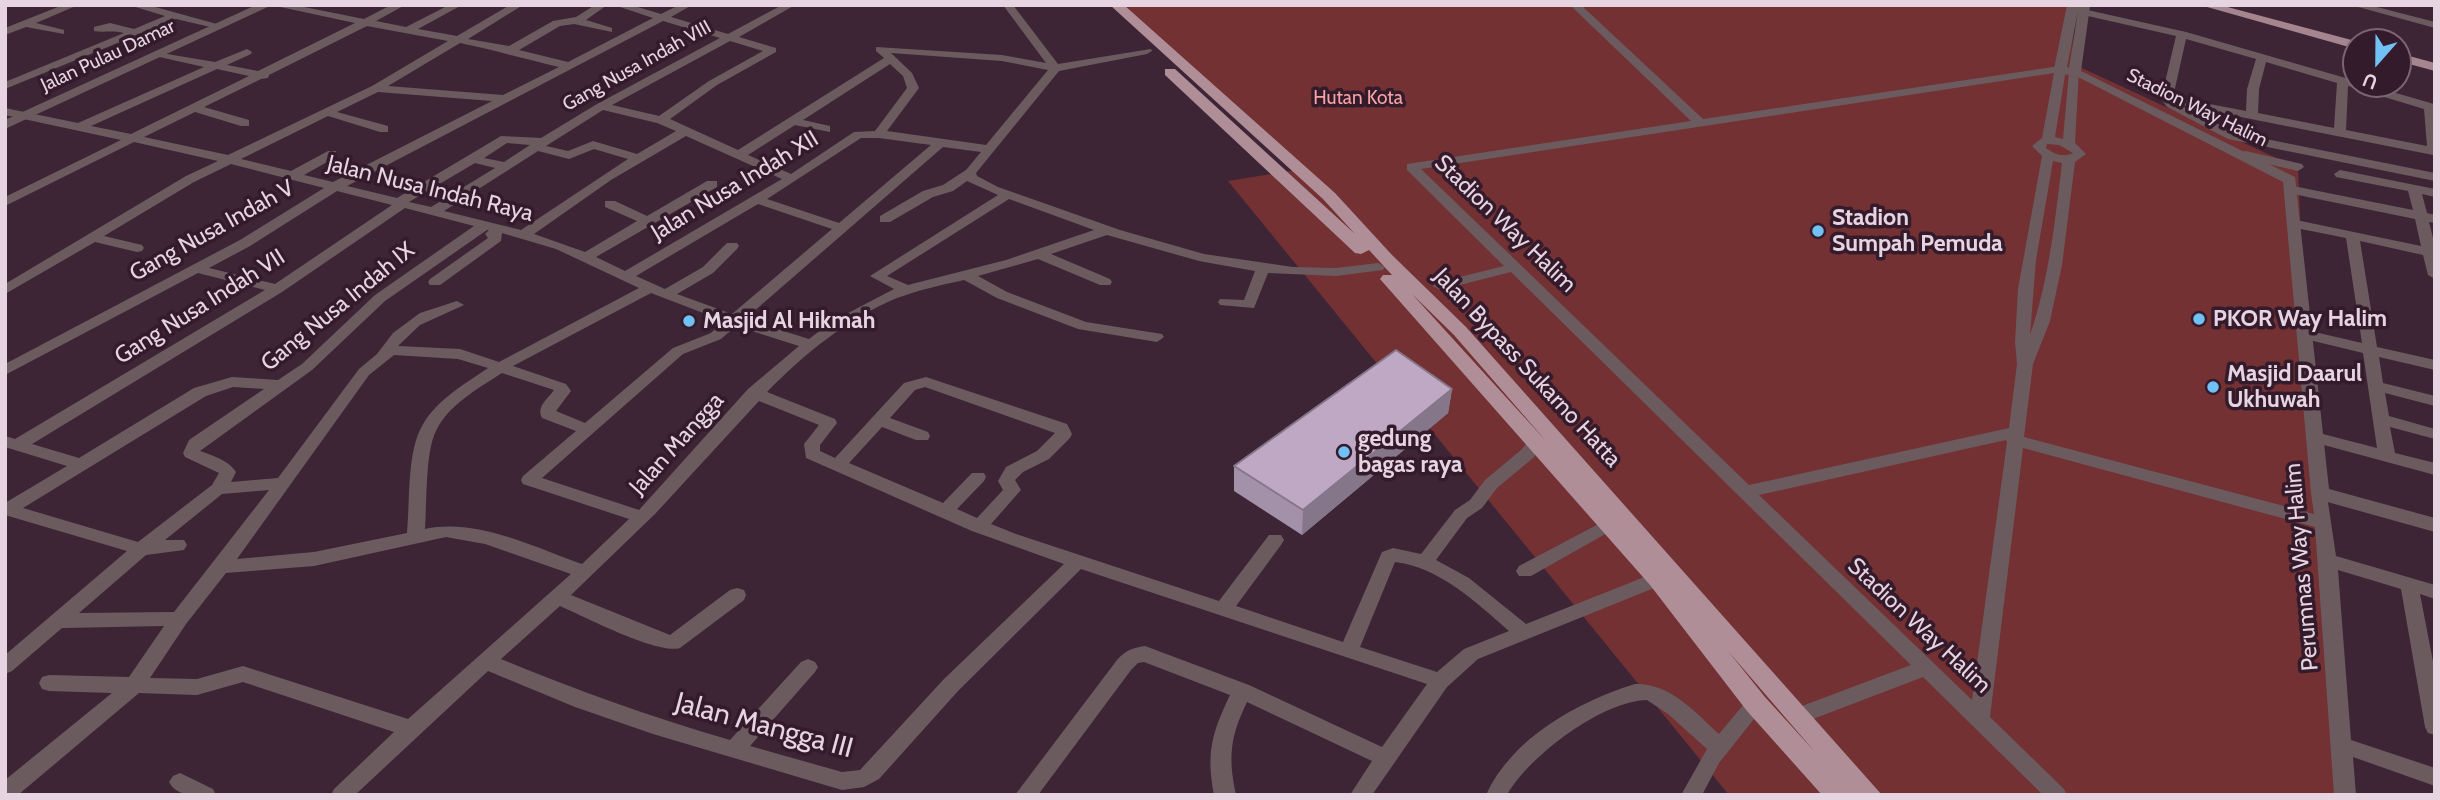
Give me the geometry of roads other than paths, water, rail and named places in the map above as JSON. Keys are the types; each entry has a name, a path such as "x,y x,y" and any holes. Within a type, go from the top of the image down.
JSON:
{"highway":[{"name":"Jalan Bypass Sukarno Hatta","path":"1100,5 1135,30 1329,196 1386,259 1460,331 1869,795"},
{"name":"Jalan Bypass Sukarno Hatta","path":"1116,5 1147,51 1276,168 1378,267 1538,441 1658,579 1756,704 1839,795"}],"main road":[{"path":"2206,5 2342,41"},
{"path":"2223,5 2342,37"},
{"path":"2412,58 2435,64"}],"street":[{"path":"5,33 73,5"},
{"path":"134,5 159,11 174,10 219,26"},
{"name":"Jalan Pulau Damar","path":"5,125 266,5"},
{"path":"276,5 511,50 520,55 571,66"},
{"path":"5,202 264,76 400,5"},
{"path":"406,31 457,5"},
{"path":"5,290 91,237 229,159 376,88 518,5"},
{"path":"576,21 602,5"},
{"path":"619,5 772,50 713,83 660,120"},
{"name":"Gang Nusa Indah V","path":"5,370 275,226 334,187 687,5"},
{"name":"Gang Nusa Indah VIII","path":"433,212 601,106 790,5"},
{"path":"1008,5 1055,68"},
{"path":"1576,5 1708,123"},
{"path":"1588,5 1708,123"},
{"path":"2356,5 2435,26"},
{"path":"2398,16 2407,5"},
{"path":"2080,8 2182,34 2342,81"},
{"name":"Stadion Way Halim","path":"1980,718 2025,363 2022,341 2028,284 2048,155 2038,146 2048,140 2068,71 2080,8"},
{"path":"5,86 135,32 174,10"},
{"path":"511,50 557,23 576,21 608,30"},
{"path":"26,24 60,32"},
{"path":"98,29 110,26 135,32"},
{"path":"2167,99 2182,34"},
{"path":"873,134 913,88 908,75 877,46 991,57 1055,68 1147,51"},
{"path":"81,126 247,52"},
{"path":"159,54 264,76"},
{"path":"2252,116 2253,89 2262,57"},
{"path":"739,155 891,59"},
{"path":"885,219 928,194 948,188 970,173 1055,68"},
{"name":"Stadion Way Halim","path":"2025,363 2036,344 2055,256 2069,152 2068,71"},
{"name":"Stadion Way Halim","path":"1980,718 1924,668 1411,167 2068,71 2282,174 2290,180 2293,190"},
{"path":"5,74 23,79"},
{"path":"376,88 507,99"},
{"path":"2340,133 2342,98"},
{"path":"2167,99 2434,151 2432,107 2401,98"},
{"path":"2167,99 2172,105 2232,136 2435,177"},
{"path":"601,106 660,120 792,179"},
{"path":"195,108 245,124"},
{"name":"Jalan Nusa Indah Raya","path":"5,111 229,159 523,235 587,256 650,288 733,321 809,344"},
{"path":"327,113 384,129"},
{"path":"793,121 826,129"},
{"path":"523,235 636,158 684,132"},
{"path":"873,134 988,149"},
{"name":"Jalan Nusa Indah XII","path":"625,276 758,200 858,135 873,134"},
{"path":"401,203 505,139 539,145 569,155 593,145 636,158"},
{"path":"2048,140 2069,152"},
{"path":"642,517 529,480 678,351 716,336 839,227 940,143"},
{"path":"2048,155 2069,152"},
{"path":"292,176 332,154"},
{"path":"2246,156 2298,167"},
{"path":"473,159 505,166"},
{"path":"970,173 977,182 1009,194 1198,256 1263,268 1328,272 1378,267"},
{"path":"2340,174 2435,193"},
{"path":"587,256 712,184"},
{"path":"2414,189 2429,218 2435,275"},
{"path":"2293,190 2429,218"},
{"name":"Perumnas Way Halim","path":"2293,190 2328,559 2345,795"},
{"path":"907,290 877,276 1009,194"},
{"path":"758,200 839,227"},
{"name":"Gang Nusa Indah VII","path":"11,443 277,289 401,203"},
{"path":"610,204 647,221"},
{"path":"2296,224 2433,252"},
{"name":"Gang Nusa Indah IX","path":"218,488 228,472 190,450 195,444 307,367 380,298 483,226"},
{"path":"435,282 496,238 492,234 499,229"},
{"name":"Jalan Mangga","path":"341,795 409,728 557,597 642,517 754,393 809,344 878,301 907,290 1041,255 1109,229"},
{"path":"2352,236 2387,457"},
{"path":"91,237 137,248"},
{"path":"666,294 708,270 732,246"},
{"path":"2033,251 2055,256"},
{"path":"1041,255 1105,282"},
{"path":"1440,286 1515,267"},
{"path":"194,268 277,289"},
{"path":"1225,302 1249,305 1263,268"},
{"path":"966,275 1002,295 1083,326 1157,337"},
{"path":"2028,284 2048,289"},
{"path":"416,536 428,430 454,401 500,367 650,288"},
{"path":"5,793 134,686 179,619 222,567 365,372 392,342 425,314 457,305"},
{"path":"2306,335 2435,365"},
{"path":"384,354 400,348 460,354 560,387 563,391 548,408 548,414 589,430"},
{"path":"6,509 211,387 232,382 281,385"},
{"path":"839,464 910,386 926,382 1065,431 1043,455 1025,461 1009,475 1006,481 1013,490 978,527"},
{"path":"2376,386 2435,401"},
{"path":"754,393 829,423 810,449 812,454 944,513 1076,563 1440,681"},
{"path":"2382,420 2435,434"},
{"path":"879,421 922,436"},
{"path":"1744,492 2014,436 2324,523"},
{"path":"2315,437 2435,469"},
{"path":"1424,564 1461,514 1476,504 1491,484 1527,454 1538,441"},
{"path":"11,443 80,464"},
{"path":"944,513 978,477"},
{"path":"5,666 141,549 218,488 283,482"},
{"path":"2320,493 2435,526"},
{"path":"6,509 141,549 178,545"},
{"path":"1525,571 1610,524"},
{"path":"222,567 314,559 446,531 467,533 583,571"},
{"path":"1222,611 1275,540"},
{"path":"1349,651 1388,557 1399,555 1468,586 1522,632"},
{"path":"2328,559 2435,592"},
{"name":"Jalan Mangga III","path":"485,661 582,701 653,726 736,747 842,781 864,778 951,685 1076,563"},
{"path":"1360,795 1384,757 1440,681 1471,654 1522,632 1574,615 1658,579"},
{"path":"2409,584 2435,727"},
{"path":"557,597 660,641 673,643 737,594"},
{"path":"58,621 179,619"},
{"path":"1025,795 1132,656 1145,654 1242,691 1384,757"},
{"path":"736,747 807,667"},
{"path":"1801,715 1924,668"},
{"path":"48,683 197,687 243,674 409,728"},
{"path":"1226,795 1218,751 1220,736 1242,691"},
{"path":"1496,795 1521,760 1565,727 1620,697 1639,691 1657,695 1720,748"},
{"path":"1691,795 1720,748 1756,704"},
{"path":"1980,718 2057,795"},
{"path":"2342,745 2435,777"},
{"path":"180,782 206,795"}],"place":[{"name":"Stadion Sumpah Pemuda","path":"1818,231"},
{"name":"PKOR Way Halim","path":"2199,319"},
{"name":"Masjid Al Hikmah","path":"689,321"},
{"name":"Masjid Daarul Ukhuwah","path":"2213,387"},
{"name":"gedung bagas raya","path":"1344,452"}],"park label":[{"name":"Hutan Kota","path":"1358,98"}]}
